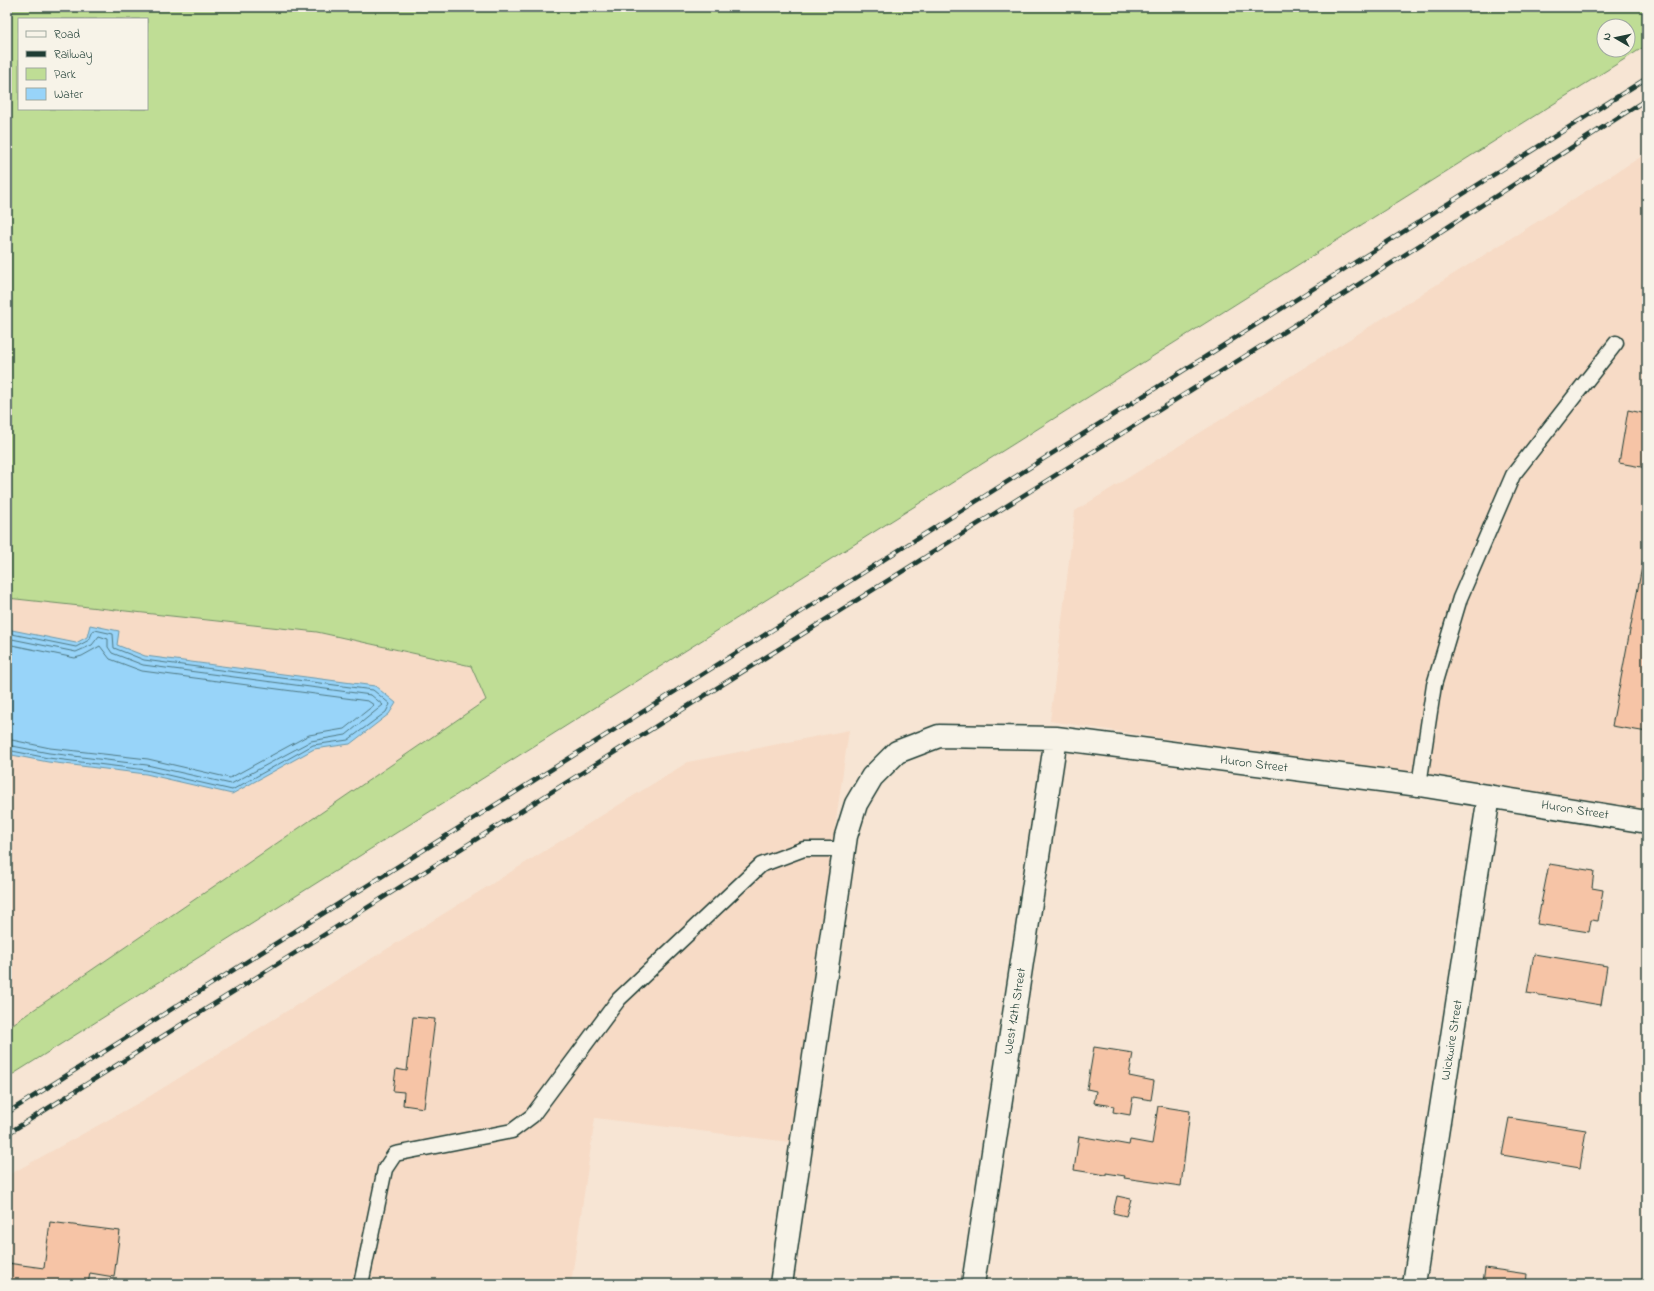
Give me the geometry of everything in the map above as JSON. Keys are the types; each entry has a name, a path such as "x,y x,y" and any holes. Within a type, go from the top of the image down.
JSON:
{"street":[{"name":"Huron Street","path":"844,849 846,836 856,804 872,777 897,752 939,736 1056,738 1419,785 1647,822"},
{"name":"West 12th Street","path":"973,1284 1056,738"},
{"name":"Wickwire Street","path":"1414,1284 1489,796"},
{"path":"781,1284 844,849"}],"lane":[{"path":"1419,785 1434,685 1460,598 1513,475 1616,343"},
{"path":"361,1284 385,1169 396,1154 512,1131 532,1116 619,999 762,865 804,849 844,849"}],"shaded area":[{"path":"1647,153 1647,812 1050,721 1075,511"},
{"path":"7,598 317,632 471,666 486,701 7,1030"},
{"path":"849,730 790,1142 595,1118 571,1284 7,1284 7,1176 142,1101 688,762"}],"green space":[{"path":"7,7 1647,7 1647,45 1636,52 1636,18 1596,18 1596,58 1626,58 7,1078 7,1028 486,700 471,666 317,632 7,598"}],"water":[{"path":"90,625 119,631 117,645 145,656 375,686 396,703 389,714 350,744 314,749 232,794 146,774 48,762 7,754 7,629 76,643 87,637"}],"building":[{"path":"1628,410 1647,414 1647,468 1619,463"},
{"path":"1647,540 1647,732 1612,726"},
{"path":"1549,864 1594,871 1592,888 1603,890 1598,921 1591,920 1589,932 1537,924"},
{"path":"1534,954 1607,966 1601,1005 1527,993"},
{"path":"413,1017 435,1019 424,1108 403,1105 404,1092 393,1091 396,1069 407,1071"},
{"path":"1094,1047 1133,1053 1129,1076 1154,1081 1151,1100 1133,1097 1130,1115 1113,1112 1114,1106 1094,1103 1096,1091 1087,1089"},
{"path":"1158,1106 1190,1111 1181,1186 1124,1178 1125,1176 1106,1173 1106,1175 1074,1170 1079,1136 1129,1145 1130,1140 1152,1144"},
{"path":"1509,1118 1586,1130 1580,1168 1502,1155"},
{"path":"1117,1196 1131,1199 1126,1216 1113,1213"},
{"path":"50,1222 120,1231 114,1277 90,1273 88,1284 7,1284 7,1263 44,1268"},
{"path":"1485,1268 1527,1274 1526,1284 1483,1284"}],"railway":[{"path":"7,1113 1647,78"},
{"path":"7,1134 1328,304 1647,99"}]}
